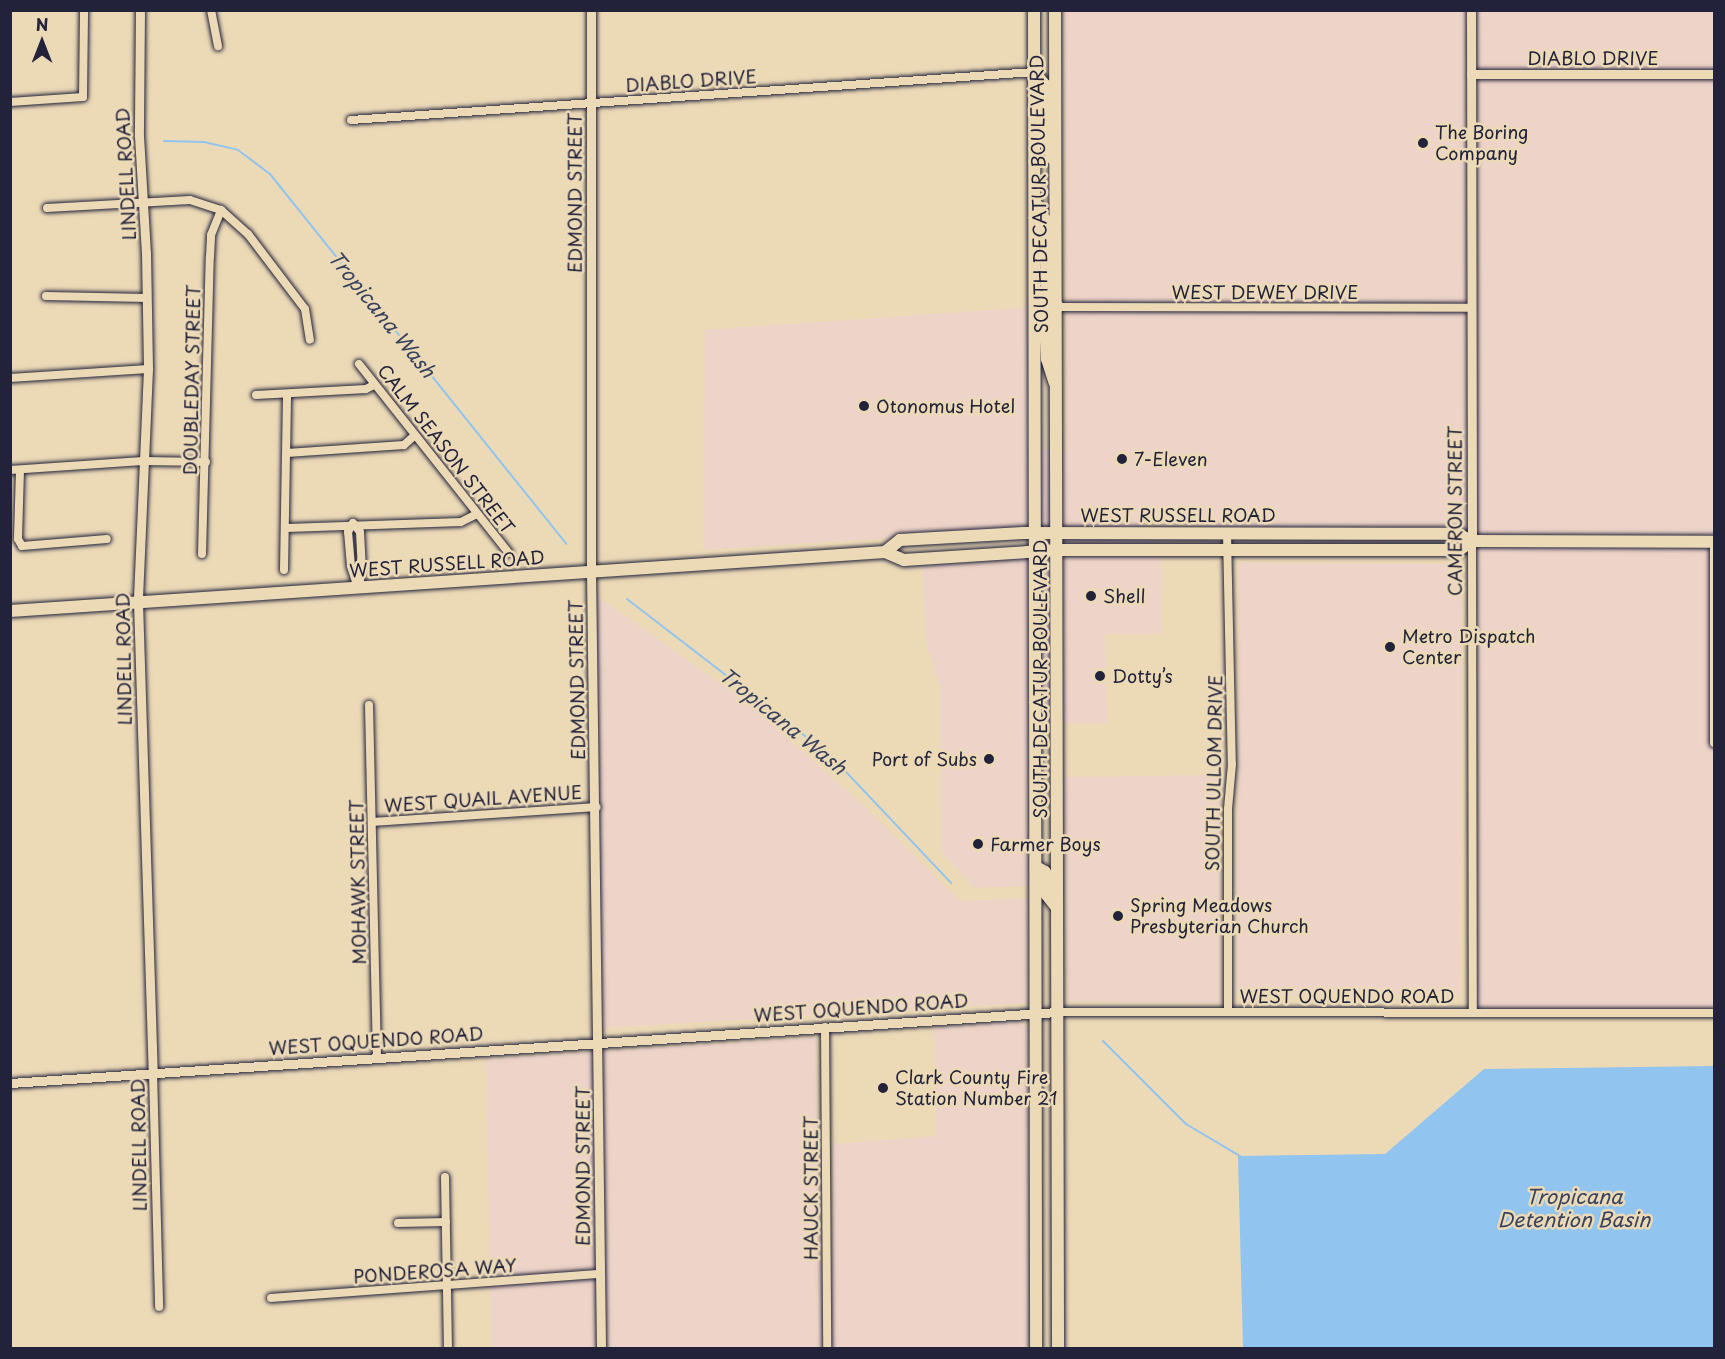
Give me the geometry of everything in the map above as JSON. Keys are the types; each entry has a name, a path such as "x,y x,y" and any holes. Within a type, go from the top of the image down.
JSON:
{"main road":[{"name":"SOUTH DECATUR BOULEVARD","path":"1034,10 1036,1348"},
{"name":"SOUTH DECATUR BOULEVARD","path":"1055,10 1058,307 1058,1348"},
{"path":"1034,72 1045,84 1046,138 1057,171"},
{"path":"1035,201 1045,220 1047,295 1058,307"},
{"path":"1035,294 1044,304 1047,359 1058,393"},
{"name":"WEST RUSSELL ROAD","path":"885,552 900,540 1035,533 1458,534 1472,541 1714,542"},
{"name":"WEST RUSSELL ROAD","path":"10,611 885,552 904,560 1035,550 1459,550 1472,541"},
{"path":"1036,867 1045,872 1047,895 1057,908"}],"street":[{"path":"10,102 83,97 84,10"},
{"name":"LINDELL ROAD","path":"140,10 141,202 147,298 148,369 138,602 159,1307"},
{"path":"211,10 218,46"},
{"name":"EDMOND STREET","path":"591,10 591,572 597,807 601,1348"},
{"name":"CAMERON STREET","path":"1471,10 1473,1012"},
{"name":"DIABLO DRIVE","path":"351,120 1034,72"},
{"name":"DIABLO DRIVE","path":"1471,74 1714,74"},
{"path":"46,208 190,200 221,210 248,234 305,309 310,340"},
{"name":"DOUBLEDAY STREET","path":"202,554 211,235 221,210"},
{"path":"46,296 147,298"},
{"name":"WEST DEWEY DRIVE","path":"1058,307 1471,308"},
{"name":"CALM SEASON STREET","path":"359,364 509,553"},
{"path":"10,378 148,369"},
{"path":"256,395 366,389 374,385"},
{"path":"284,570 287,528 287,395"},
{"path":"287,453 404,445 414,436"},
{"path":"10,470 143,461 206,462"},
{"path":"20,470 18,539 22,546 107,539"},
{"path":"287,528 353,523 400,526 460,522 477,514"},
{"path":"353,523 348,532 351,566 358,588"},
{"name":"SOUTH ULLOM DRIVE","path":"1227,534 1232,764 1228,809 1228,1012"},
{"path":"1714,542 1714,743"},
{"name":"MOHAWK STREET","path":"369,705 377,1057"},
{"name":"WEST QUAIL AVENUE","path":"372,822 597,807"},
{"name":"WEST OQUENDO ROAD","path":"10,1083 1057,1012 1714,1013"},
{"name":"HAUCK STREET","path":"825,1027 827,1348"},
{"path":"445,1177 448,1348"},
{"path":"398,1223 446,1222"},
{"name":"PONDEROSA WAY","path":"271,1298 600,1274"}],"shaded area":[{"path":"1065,11 1714,11 1714,1012 1473,1012 1470,542 1139,522 1161,554 1162,634 1105,634 1107,723 1030,724 1030,886 975,888 941,852 940,686 926,644 922,564 1030,557 1029,529 703,550 705,330 1031,307 1030,450 1067,450"},
{"path":"1239,563 1462,564 1459,996 1237,995"},
{"path":"593,593 747,702 861,803 960,901 1028,898 1026,1003 604,1028"},
{"path":"1220,775 1220,1003 1068,1001 1064,777"},
{"path":"1018,1021 1028,1028 1028,1348 491,1348 486,1059 816,1037 818,1263 833,1261 833,1144 936,1136 934,1028"}],"water":[{"name":"Tropicana Detention Basin","path":"1714,1066 1714,1348 1243,1348 1238,1156 1385,1154 1484,1069"}],"waterway":[{"name":"Tropicana Wash","path":"164,141 204,142 238,150 270,174 566,544"},
{"name":"Tropicana Wash","path":"627,599 831,756 951,883"},
{"path":"1103,1041 1186,1124 1240,1156"}],"place":[{"name":"The Boring Company","path":"1423,143"},
{"name":"Otonomus Hotel","path":"864,406"},
{"name":"7-Eleven","path":"1122,459"},
{"name":"Shell","path":"1091,596"},
{"name":"Metro Dispatch Center","path":"1390,647"},
{"name":"Dotty’s","path":"1100,676"},
{"name":"Port of Subs","path":"989,759"},
{"name":"Farmer Boys","path":"978,844"},
{"name":"Spring Meadows Presbyterian Church","path":"1118,916"},
{"name":"Clark County Fire Station Number 21","path":"883,1088"}]}
